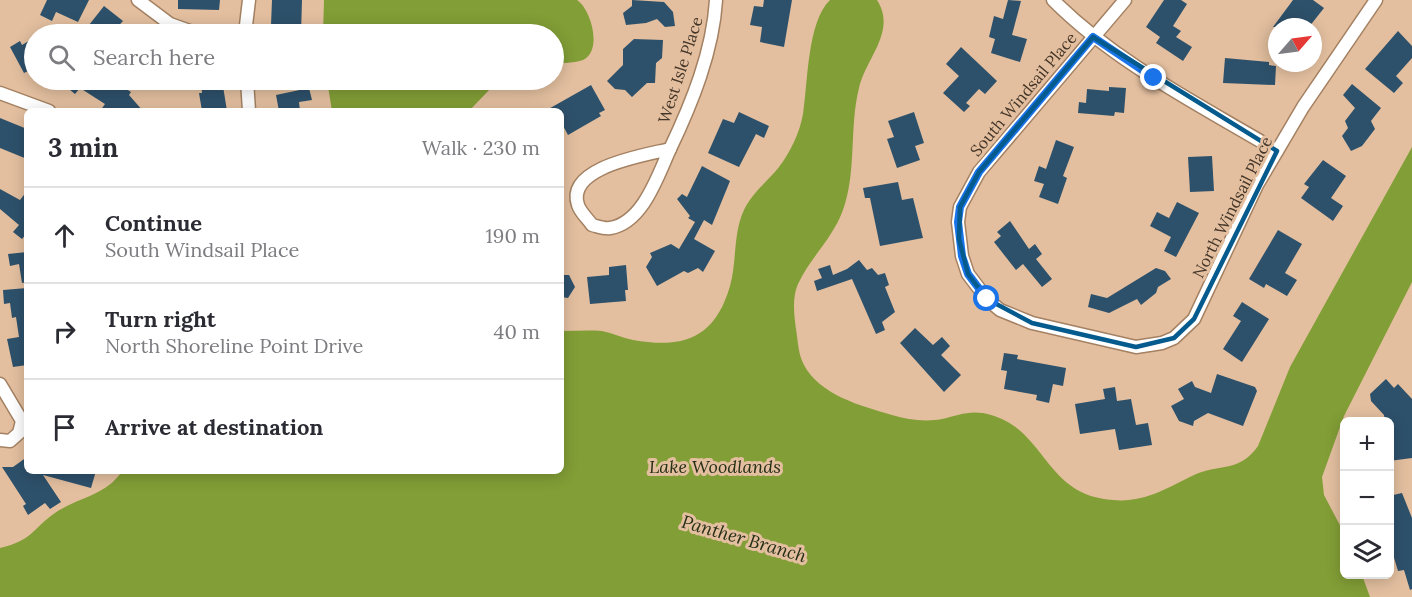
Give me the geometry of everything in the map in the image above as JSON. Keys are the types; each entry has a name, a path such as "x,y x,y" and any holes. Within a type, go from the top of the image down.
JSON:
{"street":[{"path":"138,0 170,24"},
{"path":"246,24 249,0"},
{"name":"West Isle Place","path":"670,149 606,166 586,176 578,190 577,205 592,225 609,229 625,222 648,195 686,117 709,46 716,0"},
{"path":"1053,0 1093,37 1154,78 1277,151"},
{"name":"South Windsail Place","path":"1070,332 1015,317 987,299 968,274 962,256 958,222 960,207 979,172 1125,0"},
{"name":"North Windsail Place","path":"1070,332 1136,347 1162,343 1185,329 1194,319 1209,289 1257,185 1376,0"},
{"path":"248,90 249,108"},
{"path":"0,93 41,108"},
{"path":"0,384 22,421 19,433 10,441 0,440"}],"highlighted area":[{"path":"1093,37 1277,151 1194,319 1174,338 1136,347 1032,323 987,299 968,274 959,239 960,207 979,172"}],"water":[{"path":"324,0 577,0 587,12 594,39 589,55 583,60 564,63 564,24 323,24"},
{"name":"Lake Woodlands","path":"830,0 877,0 884,23 882,34 859,88 854,118 852,165 843,210 796,289 795,318 799,352 804,365 820,384 831,392 867,408 898,417 930,420 977,413 991,415 1009,423 1024,434 1059,475 1073,487 1090,496 1113,500 1145,497 1203,471 1236,464 1251,455 1258,446 1290,367 1412,147 1412,282 1344,417 1340,417 1340,427 1322,477 1324,495 1340,525 1340,579 1363,579 1370,597 0,597 0,548 26,538 55,513 100,491 119,474 564,474 564,331 602,331 633,340 668,343 695,336 716,318 730,286 738,228 744,210 791,149 802,121 810,54 822,10"},
{"path":"329,90 489,90 472,108 332,108"}],"building":[{"path":"47,0 89,0 78,22 56,12 52,21 40,15"},
{"path":"178,0 220,0 219,10 178,9"},
{"path":"272,0 302,0 301,24 271,24"},
{"path":"632,0 664,2 673,12 675,26 665,27 657,19 646,23 626,25 623,13 632,6"},
{"path":"764,0 792,0 784,47 760,42 762,27 750,25 754,6 763,7"},
{"path":"1008,0 1021,1 1012,35 1027,39 1020,62 991,53 995,39 989,37 994,16 1003,19"},
{"path":"1164,0 1181,0 1187,4 1173,26 1181,31 1176,37 1192,47 1183,61 1156,43 1160,37 1146,27"},
{"path":"1293,0 1313,0 1324,8 1316,18 1280,18"},
{"path":"104,6 123,21 120,24 90,24"},
{"path":"1398,31 1412,46 1412,58 1396,76 1403,83 1394,93 1365,69"},
{"path":"634,39 663,40 662,58 656,63 655,83 647,83 632,97 625,90 615,89 607,81 623,65 623,49"},
{"path":"20,41 22,45 24,44 24,73 10,47"},
{"path":"961,47 997,81 985,94 979,89 966,103 970,106 964,112 943,93 959,76 946,64"},
{"path":"1225,58 1268,62 1268,72 1276,72 1275,85 1223,83"},
{"path":"1352,84 1381,108 1371,121 1375,129 1362,146 1351,151 1342,136 1348,128 1345,121 1355,108 1343,95"},
{"path":"591,85 605,110 599,113 601,116 568,135 564,128 564,108 550,108"},
{"path":"1109,87 1126,88 1124,113 1115,112 1114,116 1078,113 1079,102 1086,103 1087,89 1109,91"},
{"path":"83,90 128,90 131,92 129,95 140,108 102,108 105,104"},
{"path":"202,90 224,90 227,108 202,108 199,93 202,93"},
{"path":"310,90 312,100 299,102 300,108 278,108 276,95"},
{"path":"739,112 769,126 764,138 756,134 739,167 708,153 723,119 734,123"},
{"path":"914,112 924,143 915,146 920,160 897,168 887,139 894,137 888,121"},
{"path":"0,118 24,128 24,158 0,148"},
{"path":"1056,140 1074,147 1063,176 1067,178 1058,204 1039,197 1044,184 1034,181 1039,166 1046,169"},
{"path":"1212,156 1214,191 1190,192 1188,157"},
{"path":"1323,160 1346,176 1331,198 1343,206 1333,221 1301,198 1309,187 1304,184"},
{"path":"702,166 730,181 712,225 704,220 694,239 715,251 703,272 698,268 688,273 684,271 657,286 646,267 652,257 650,253 671,244 679,249 695,222 688,218 690,216 677,199 682,194 687,197"},
{"path":"898,182 902,200 913,198 923,238 880,246 870,198 865,198 863,188"},
{"path":"0,189 20,200 24,195 24,237 22,239 13,232 19,225 0,209"},
{"path":"1177,202 1199,213 1176,257 1164,251 1171,237 1150,226 1157,212 1169,218"},
{"path":"1010,221 1029,249 1035,244 1042,254 1036,259 1052,279 1042,287 1023,264 1016,270 994,242 1001,236 997,232"},
{"path":"1278,230 1302,244 1285,273 1297,280 1287,296 1266,284 1264,288 1249,279"},
{"path":"24,252 24,283 22,283 19,264 10,266 8,254"},
{"path":"859,260 867,270 872,268 878,275 885,273 889,285 885,287 895,312 882,322 885,330 876,334 852,279 817,291 814,281 822,278 818,269 830,265 833,275"},
{"path":"626,265 628,290 625,290 626,301 590,304 587,277 609,275 609,267"},
{"path":"1156,268 1165,271 1171,279 1158,287 1156,293 1141,305 1137,299 1109,313 1088,307 1091,294 1107,298"},
{"path":"564,275 569,275 575,287 568,298 564,297"},
{"path":"24,288 24,365 13,367 7,339 19,337 16,317 12,318 10,303 4,304 3,290"},
{"path":"1242,302 1269,319 1242,362 1223,349 1241,321 1233,316"},
{"path":"915,328 933,345 942,337 950,346 941,355 961,375 944,392 900,343"},
{"path":"1004,353 1018,355 1017,359 1066,368 1063,386 1053,384 1049,403 1036,400 1037,395 1004,389 1007,371 1001,370"},
{"path":"1217,374 1255,387 1257,391 1243,426 1208,413 1194,421 1193,426 1179,421 1171,406 1184,399 1178,389 1192,381 1195,387 1211,393"},
{"path":"1386,379 1394,388 1398,384 1412,399 1412,458 1394,460 1394,417 1384,417 1371,401 1370,394"},
{"path":"1115,387 1117,401 1131,399 1136,425 1148,423 1152,445 1119,450 1115,429 1080,434 1075,404 1105,399 1103,389"},
{"path":"24,459 24,474 95,474 91,488 43,475 61,502 50,509 45,503 28,515 23,506 26,504 2,467 13,467"},
{"path":"1402,493 1412,518 1412,589 1410,590 1404,570 1398,571 1394,558 1394,495"}],"route":[{"path":"987,299 968,274 959,239 960,207 979,172 1093,37 1154,78"}],"water label":[{"name":"Panther Branch","path":"744,539"}]}
